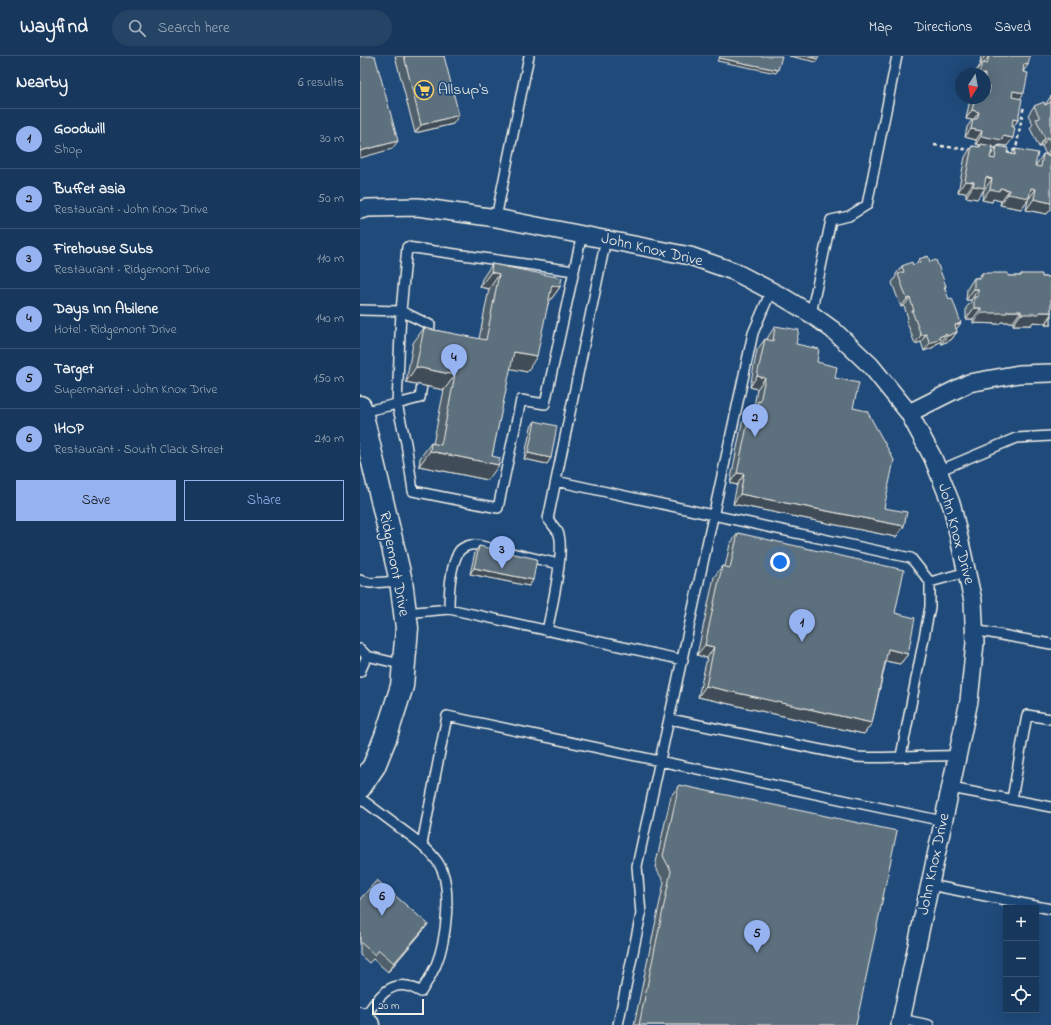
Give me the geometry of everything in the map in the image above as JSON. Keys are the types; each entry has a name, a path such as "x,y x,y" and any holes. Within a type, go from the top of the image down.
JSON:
{"street":[{"name":"John Knox Drive","path":"360,210 368,208 418,207 496,218 690,256 733,271 811,314 833,330 871,366 909,413 934,458 952,506 973,601 975,643 969,701 900,1022"},
{"path":"909,413 969,383 1019,374 1051,373"},
{"name":"Ridgemont Drive","path":"360,787 374,766 386,736 402,686 407,628 401,582 366,458 361,409"}],"lane":[{"path":"496,218 529,56"},
{"path":"811,314 831,220 849,216 867,205 897,56"},
{"path":"574,271 407,247 401,310 397,404 406,443 413,491 498,508 521,400 545,404 574,271 582,234"},
{"path":"547,631 559,564 558,533 548,520 606,239"},
{"path":"618,1025 641,914 637,866 753,333 771,291"},
{"path":"360,310 401,310 430,325 428,346"},
{"path":"361,409 397,404 420,398 422,385"},
{"path":"938,471 1016,438 1051,436"},
{"path":"556,481 911,558 930,582 930,607 901,756"},
{"path":"449,610 449,588 458,552 471,544 559,564"},
{"path":"930,582 967,572"},
{"path":"360,580 370,583 401,582"},
{"path":"405,613 449,610 683,660"},
{"path":"974,630 1051,644"},
{"path":"360,650 367,656 404,665"},
{"path":"360,672 367,656"},
{"path":"422,844 447,716 661,760 943,821"},
{"path":"1012,800 1027,716 1051,720"},
{"path":"670,719 856,757 883,759 901,756 958,756"},
{"path":"951,788 1051,807"},
{"path":"360,798 422,844 439,865 446,885 446,927 441,951 431,976 422,992 407,986 396,986 386,990 364,1021"},
{"path":"930,885 1051,909"},
{"path":"900,1022 930,1025"}],"path":[{"path":"1000,153 1008,154 1016,149 1024,105"},
{"path":"934,145 978,151"}],"building":[{"path":"360,56 375,56 398,141 360,151"},
{"name":"Allsup's","path":"404,56 444,56 459,115 421,125"},
{"path":"720,56 782,56 778,70 719,58"},
{"path":"805,56 819,56 818,59"},
{"path":"989,56 1030,56 1028,65 1024,64 1023,72 1028,73 1024,93 1013,91 1012,97 1022,99 1018,120 1013,119 1012,127 1015,128 1013,138 1003,136 1002,140 981,136 982,131 971,129 973,119 977,119 979,112 972,110 974,104 991,104 991,68 981,68 982,63 987,64"},
{"path":"1044,102 1045,105 1051,102 1051,144 1048,137 1045,138 1036,119 1040,118 1034,106"},
{"path":"981,144 993,146 990,158 995,159 997,146 1008,148 1007,153 1015,155 1016,149 1038,153 1035,166 1041,167 1043,154 1051,156 1051,203 1034,199 1036,189 1031,188 1029,198 1008,194 1009,190 1000,188 999,191 990,189 992,179 986,177 984,188 973,186 974,182 965,181 972,146 980,147"},
{"path":"928,256 930,262 936,260 946,286 944,287 949,299 952,298 961,323 955,325 957,332 947,336 946,334 939,337 940,339 930,343 926,334 921,335 912,311 914,311 910,298 907,299 898,274 904,272 902,266 912,262 913,265 920,262 919,259"},
{"path":"492,264 562,278 560,287 552,285 537,356 514,352 492,456 500,458 499,465 430,451 431,443 441,445 455,375 416,367 424,328 486,340 499,274 491,272"},
{"path":"982,273 1008,273 1008,276 1021,276 1021,274 1042,274 1042,277 1051,277 1051,312 1039,312 1039,314 1021,314 1021,311 1007,311 1007,313 981,313 981,308 974,308 974,297 978,297 978,289 974,289 974,278 981,278"},
{"path":"775,326 799,330 796,344 819,349 817,362 837,367 835,378 859,383 853,408 867,411 894,460 884,508 907,512 904,526 740,494 744,474 737,473 750,412 755,413 758,401 760,402 765,378 757,376 765,339 773,341"},
{"path":"535,421 557,426 551,458 528,453"},
{"path":"738,533 904,570 895,613 915,618 908,654 888,649 872,723 706,686 714,647 705,645 722,566 730,568"},
{"path":"479,546 537,559 533,580 474,568"},
{"path":"679,785 897,831 856,1025 639,1025 671,871 663,856"},
{"path":"377,880 428,924 394,963 379,950 375,955 360,942 360,899"}],"place":[{"name":"Allsup's","path":"424,90"},
{"name":"Days Inn Abilene","path":"454,377"},
{"name":"Buffet asia","path":"755,437"},
{"name":"Firehouse Subs","path":"502,569"},
{"name":"Goodwill","path":"802,642"},
{"name":"IHOP","path":"382,916"},
{"name":"Target","path":"757,953"}]}
